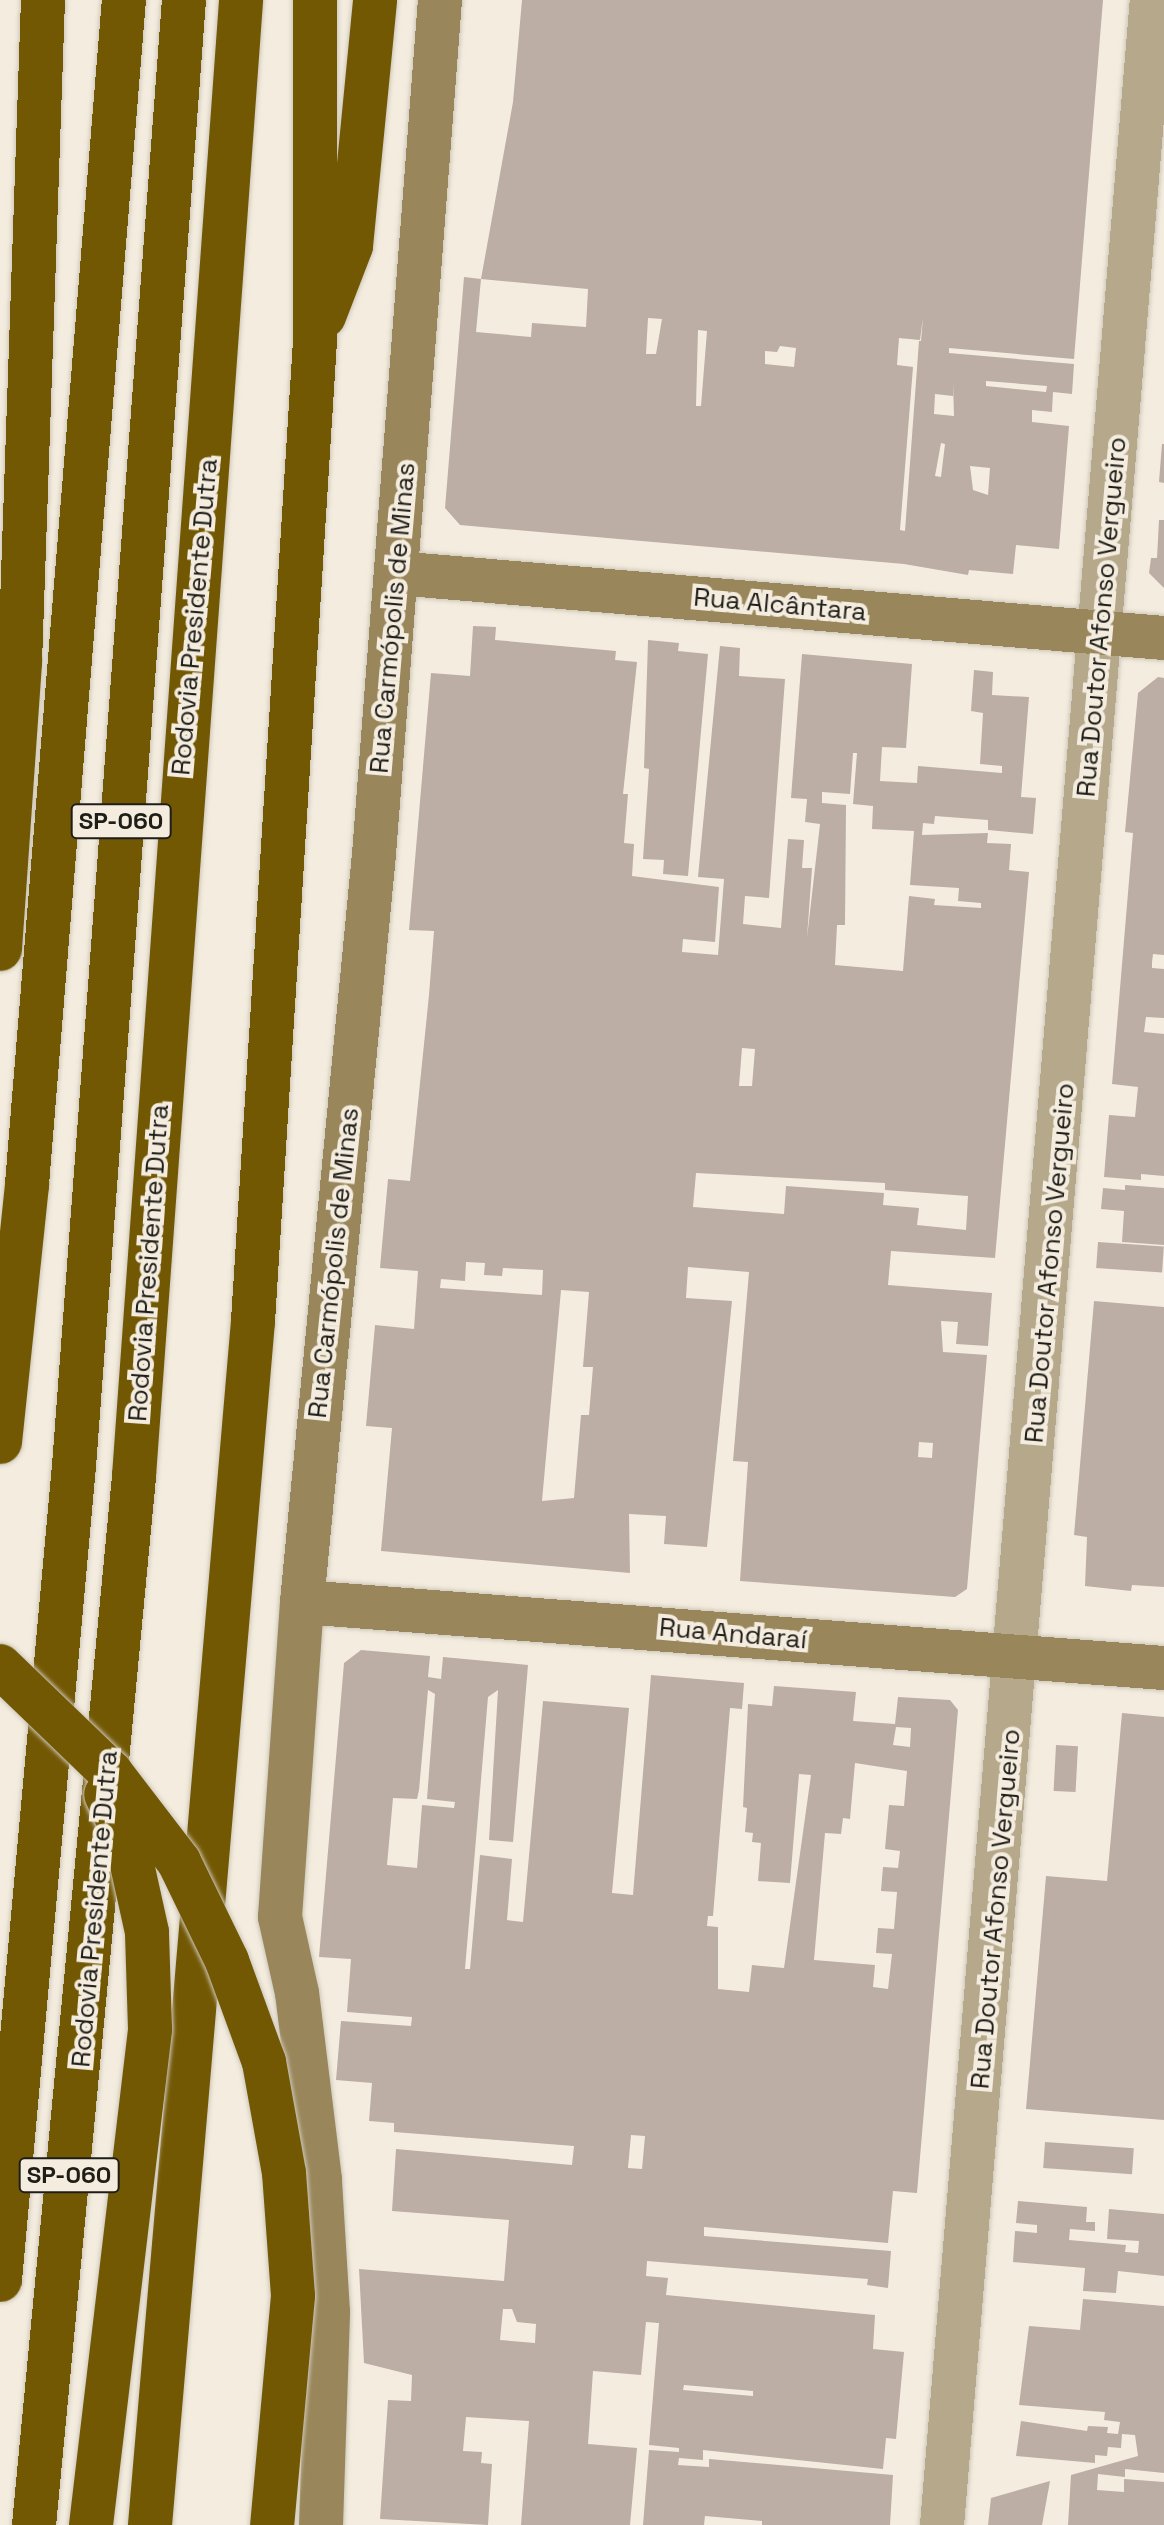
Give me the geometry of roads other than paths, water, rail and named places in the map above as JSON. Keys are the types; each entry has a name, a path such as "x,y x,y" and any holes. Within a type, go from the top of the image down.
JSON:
{"highway":[{"path":"0,949 20,662 43,0"},
{"path":"0,1442 28,1168 124,0"},
{"name":"SP-060","path":"0,2280 74,1466 184,0"},
{"name":"Rodovia Presidente Dutra","path":"34,2525 134,1476 241,0"},
{"path":"150,2525 253,1321 315,340 315,0"},
{"path":"315,340 351,246 375,0"},
{"path":"0,1666 111,1773 179,1862 227,1961 264,2062 284,2173 293,2296 272,2525"},
{"path":"86,1749 126,1837 147,1932 150,2029 91,2525"}],"main road":[{"name":"Rua Carmópolis de Minas","path":"321,2525 328,2312 320,2180 297,1993 280,1917 302,1602 396,573 440,0"},
{"name":"Rua Alcântara","path":"396,573 1164,638"},
{"name":"Rua Andaraí","path":"302,1602 1164,1668"}],"street":[{"name":"Rua Doutor Afonso Vergueiro","path":"942,2525 1018,1656 1152,0"}]}
